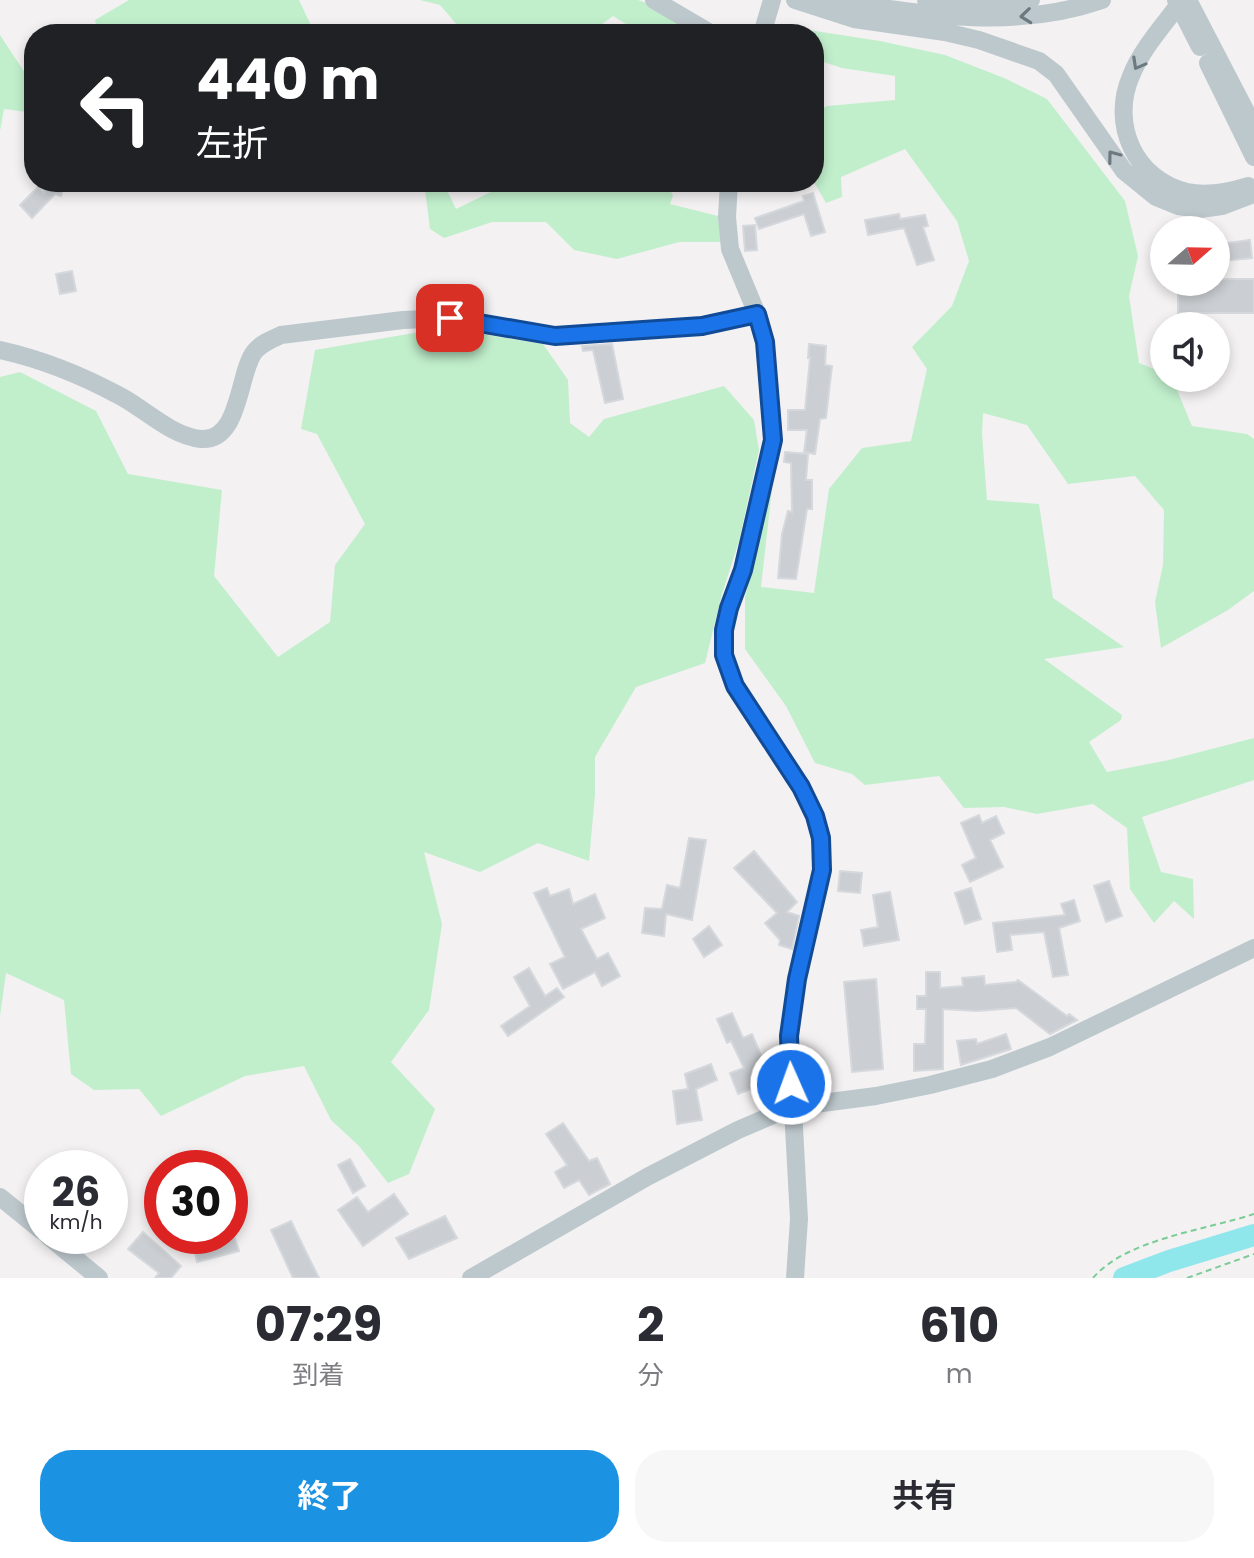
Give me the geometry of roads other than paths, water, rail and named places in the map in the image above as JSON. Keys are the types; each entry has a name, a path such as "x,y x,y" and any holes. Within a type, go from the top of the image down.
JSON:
{"street":[{"path":"654,0 695,24"},
{"path":"765,24 772,0"},
{"path":"795,0 854,19 979,40 1039,61 1056,74 1124,171 1156,197 1178,206 1200,209 1222,206 1254,194"},
{"path":"830,0 932,15 1019,18 1071,11 1102,0"},
{"path":"926,0 1031,0"},
{"path":"1176,0 1254,127"},
{"path":"1254,157 1185,0 1145,50 1131,76 1123,112 1124,131 1130,147 1147,170 1187,192 1230,191 1254,184"},
{"path":"728,192 730,249 765,342 773,440 743,570 729,608 724,630 724,655 735,686 801,787 815,816 821,838 822,870 797,979 789,1036 799,1219 795,1278"},
{"path":"0,350 31,357 107,390 175,430 202,439 221,433 234,412 253,353 270,339 281,335 403,320 450,318 555,336 702,326 757,314"},
{"path":"471,1278 659,1170 738,1130 792,1109 903,1091 992,1069 1063,1041 1254,948"},
{"path":"0,1197 24,1216"},
{"path":"70,1254 99,1278"}],"waterway":[{"path":"1124,1278 1254,1235"}]}
